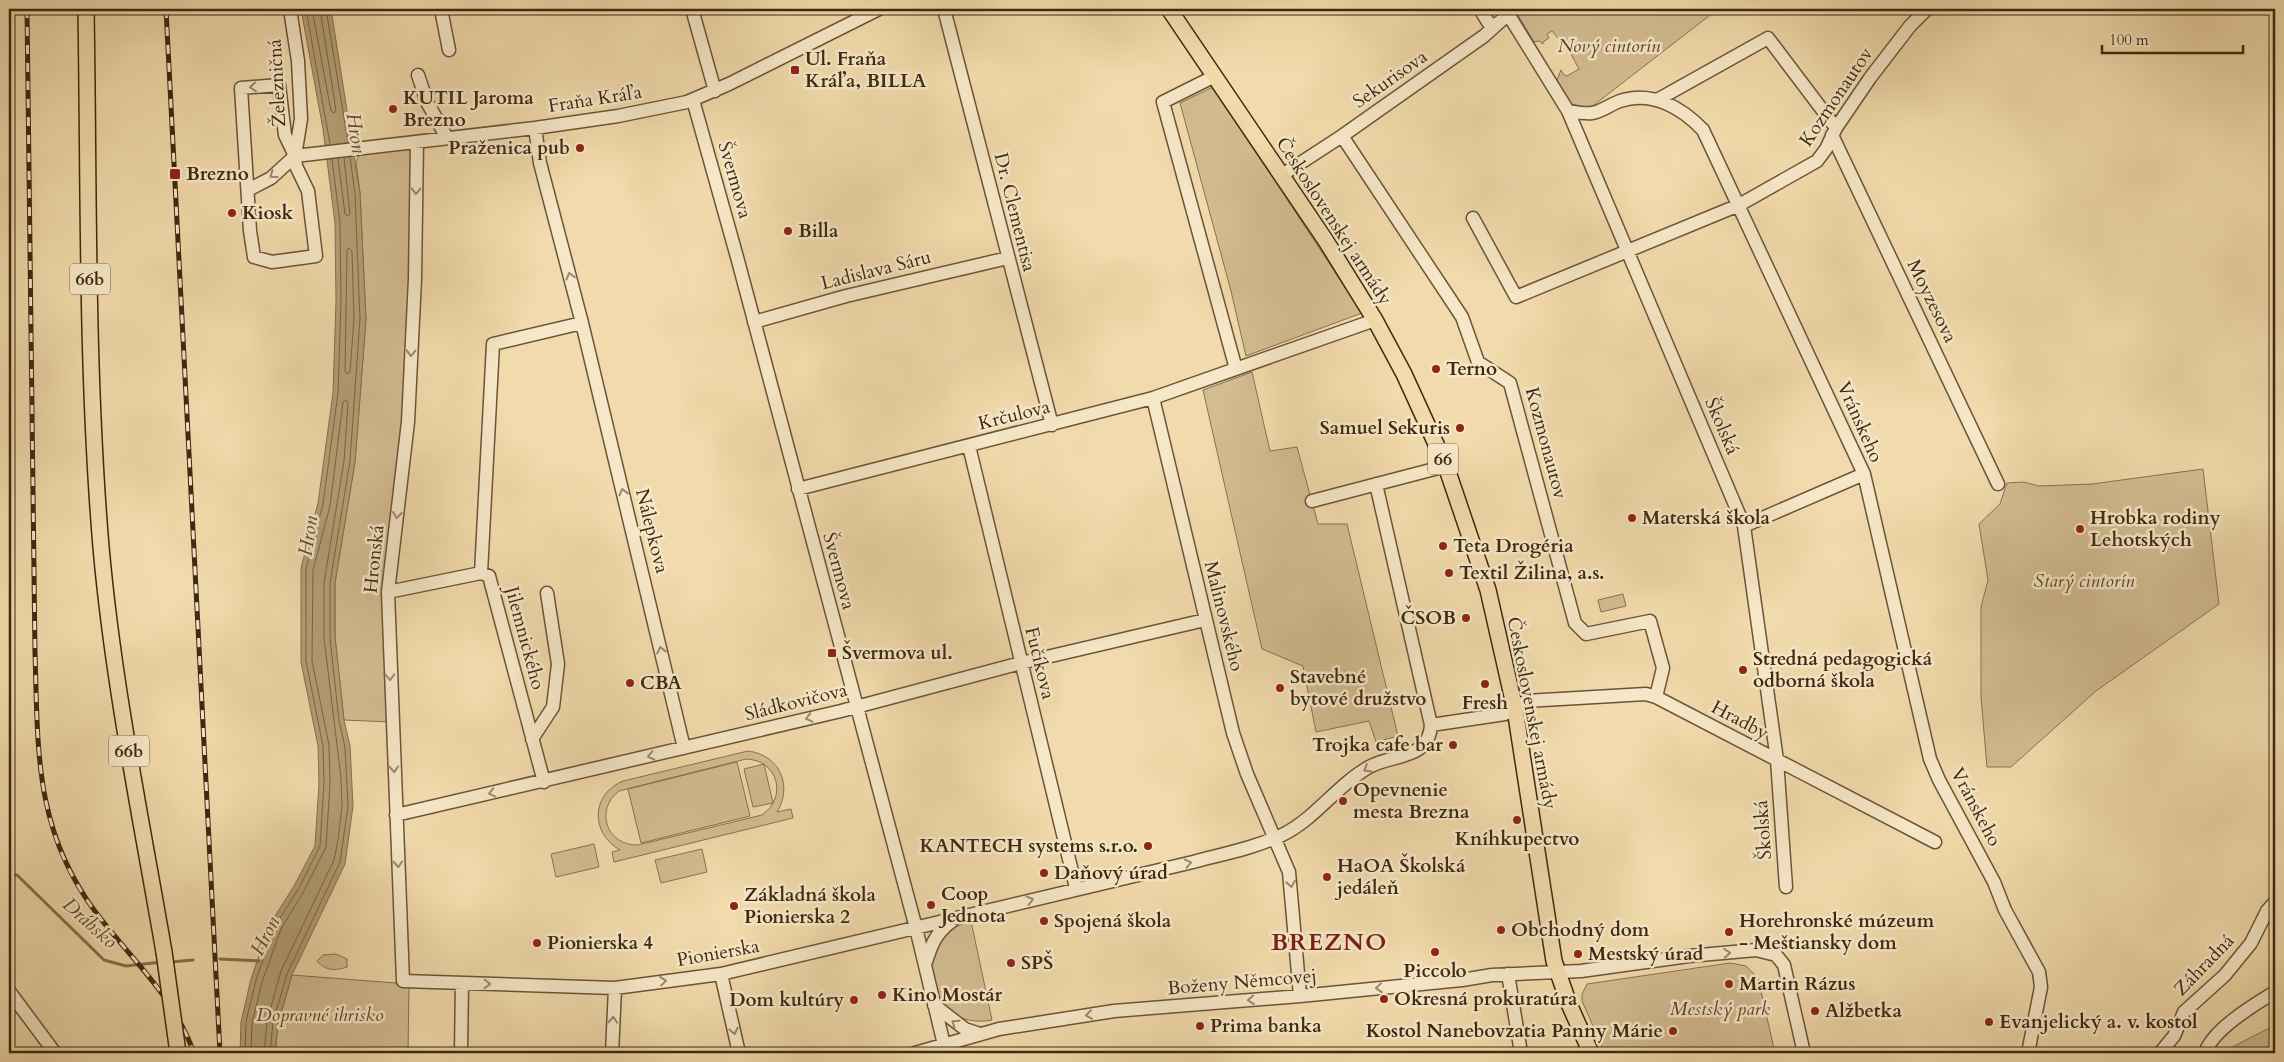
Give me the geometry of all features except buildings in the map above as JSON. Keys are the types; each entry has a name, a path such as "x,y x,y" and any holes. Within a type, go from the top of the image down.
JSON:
{"main road":[{"name":"66b","path":"86,9 92,381 99,521 113,649 164,952 178,1053"},
{"name":"Československej armády","path":"1169,9 1282,175 1375,320 1415,398 1446,466 1488,590 1515,709 1553,954 1558,973"},
{"name":"66","path":"1558,973 1590,1053"}],"street":[{"name":"Železničná","path":"290,9 298,61 301,119 295,156 296,166 308,191 316,256 272,262 254,257 241,88 279,85 285,135 295,156"},
{"path":"441,9 449,50"},
{"path":"692,9 715,91"},
{"name":"Fraňa Kráľa","path":"295,156 535,128 618,116 693,100 715,91 879,9"},
{"name":"Dr. Clementisa","path":"944,9 1052,425"},
{"path":"1480,9 1488,22 1495,26"},
{"name":"Kozmonautov","path":"1473,218 1516,297 1739,205 1817,161 1834,131 1893,48 1910,26 1927,9"},
{"name":"Sekurisova","path":"1282,175 1342,136 1495,26 1511,12"},
{"name":"Školská","path":"1511,12 1568,111 1626,252 1744,526 1777,760 1786,887"},
{"name":"Moyzesova","path":"1657,100 1768,38 1834,131 1998,484"},
{"path":"418,75 427,102 446,138"},
{"path":"1215,76 1163,102 1236,369"},
{"name":"Vránskeho","path":"1568,111 1592,113 1622,100 1641,97 1657,100 1690,117 1703,130 1864,474 1930,759 1939,780 1994,882 2005,910 2041,979 2028,1053"},
{"name":"Švermova","path":"693,100 916,928 945,1049"},
{"name":"Nálepkova","path":"535,128 540,163 582,323 684,748"},
{"name":"Kozmonautov","path":"1342,136 1462,317 1478,362 1510,383 1575,623 1586,634 1650,621 1663,668 1656,697"},
{"name":"Hronská","path":"403,981 388,592 408,422 415,279 417,142"},
{"path":"248,190 272,178 295,156"},
{"name":"Ladislava Sáru","path":"754,322 846,296 1008,258"},
{"name":"Krčulova","path":"798,489 1153,398 1375,320"},
{"path":"481,573 493,344 582,323"},
{"name":"Malinovského","path":"1153,398 1205,620 1239,753 1286,862 1292,885 1300,996"},
{"name":"Fučíkova","path":"969,446 1076,888"},
{"path":"1312,501 1446,466"},
{"path":"1744,526 1864,474"},
{"path":"1275,838 1292,829 1368,767 1405,756 1422,746 1429,736 1430,725 1376,484"},
{"name":"Jilemnického","path":"388,592 481,573 489,576 544,782"},
{"path":"532,739 553,707 558,664 547,593"},
{"name":"Sládkovičova","path":"396,815 544,782 856,706 1021,663 1205,620"},
{"name":"Hradby","path":"1430,725 1505,714 1526,701 1646,694 1656,697 1934,842"},
{"name":"Pionierska","path":"403,981 615,988 721,974 1076,888 1193,862 1260,844 1275,838"},
{"name":"Záhradná","path":"2160,1053 2174,1036 2184,1012 2230,968 2251,943 2267,911 2275,902"},
{"path":"925,966 932,943 942,928 962,916"},
{"name":"Boženy Němcovej","path":"915,1053 945,1049 980,1034 1114,1011 1300,996 1508,974 1558,973 1689,956 1756,950 1770,952 1781,960 1787,971 1804,1053"},
{"path":"721,974 739,1053"},
{"path":"1508,974 1521,1053"},
{"path":"461,1053 462,983"},
{"path":"612,1053 615,988"},
{"path":"9,991 55,1053"},
{"path":"2205,1053 2216,1037 2232,1021 2275,992"},
{"path":"934,1005 965,1029 980,1034"}],"green space":[{"name":"Nový cintorín","path":"1718,9 1590,108 1571,104 1557,80 1561,70 1567,76 1579,69 1571,54 1552,31 1547,34 1549,38 1543,44 1539,41 1534,42 1515,10"},
{"path":"1213,87 1362,313 1246,356 1231,291 1180,103"},
{"path":"417,142 415,279 388,592 391,722 344,720 335,637 335,583 355,462 366,319 360,193 356,162 363,147"},
{"path":"1252,372 1270,451 1297,447 1318,524 1347,524 1398,736 1376,742 1369,721 1316,732 1303,666 1262,649 1203,390"},
{"name":"Starý cintorín","path":"2203,469 2219,604 2096,691 2011,767 1987,767 1981,697 1981,607 1988,580 1979,524 2000,504 2007,483 2023,482 2039,486 2092,484"},
{"path":"1623,594 1626,606 1601,612 1598,600"},
{"path":"748,751 768,759 781,773 784,792 777,812 791,809 793,818 614,862 612,852 620,850 610,843 603,834 598,814 600,804 605,795 612,787 623,781","holes":["746,759 757,761 772,772 777,790 775,799 762,815 638,845 627,844 618,840 608,826 607,808 611,799 619,791"]},
{"path":"737,762 750,816 641,843 628,789"},
{"path":"764,764 773,803 753,807 744,769"},
{"path":"594,844 599,867 556,877 551,854"},
{"path":"702,849 707,872 661,883 655,860"},
{"path":"971,921 992,1020 969,1020 951,1012 939,999 932,981 932,963 938,945 951,930"},
{"path":"336,954 347,959 347,967 331,969 324,967 317,961 323,955"},
{"name":"Mestský park","path":"1730,963 1746,966 1758,978 1775,1053 1605,1053 1582,1001 1582,994 1587,984"},
{"name":"Dopravné ihrisko","path":"292,975 409,984 408,1053 275,1053 278,1024"},
{"path":"2275,1025 2275,1053 2221,1053"}],"water":[{"path":"301,9 331,9 360,193 366,319 355,462 335,583 335,637 344,720 350,746 353,806 345,864 292,975 278,1024 275,1053 240,1053 241,1022 251,979 270,924 294,886 315,846 319,783 318,746 301,662 301,568 318,503 333,393 336,301 335,223 323,129"}],"waterway":[{"name":"Drábsko","path":"9,875 17,875 104,960 126,966 162,962"},
{"name":"Drábsko","path":"220,959 259,961"},
{"name":"Drábsko","path":"171,962 193,960"}],"railway":[{"path":"27,9 35,652 39,756 44,789 50,820 61,852 76,883 97,914 164,996 175,1013 194,1053"},
{"path":"166,9 220,1053"}],"place":[{"name":"Ul. Fraňa Kráľa, BILLA","path":"795,70"},
{"name":"KUTIL Jaroma Brezno","path":"393,109"},
{"name":"Praženica pub","path":"580,148"},
{"name":"Brezno","path":"175,174"},
{"name":"Kiosk","path":"232,213"},
{"name":"Billa","path":"788,231"},
{"name":"Terno","path":"1436,369"},
{"name":"Samuel Sekuris","path":"1460,428"},
{"name":"Materská škola","path":"1632,518"},
{"name":"Hrobka rodiny Lehotských","path":"2080,529"},
{"name":"Teta Drogéria","path":"1443,546"},
{"name":"Textil Žilina, a.s.","path":"1449,573"},
{"name":"ČSOB","path":"1466,618"},
{"name":"Švermova ul.","path":"832,653"},
{"name":"Stredná pedagogická odborná škola","path":"1743,670"},
{"name":"CBA","path":"630,683"},
{"name":"Fresh","path":"1485,684"},
{"name":"Stavebné bytové družstvo","path":"1280,688"},
{"name":"Trojka cafe bar","path":"1453,745"},
{"name":"Opevnenie mesta Brezna","path":"1343,801"},
{"name":"Kníhkupectvo","path":"1517,820"},
{"name":"KANTECH systems s.r.o.","path":"1148,846"},
{"name":"Daňový úrad","path":"1044,873"},
{"name":"HaOA Školská jedáleň","path":"1327,877"},
{"name":"Coop Jednota","path":"931,905"},
{"name":"Základná škola Pionierska 2","path":"734,906"},
{"name":"Spojená škola","path":"1044,921"},
{"name":"Obchodný dom","path":"1501,930"},
{"name":"Horehronské múzeum - Meštiansky dom","path":"1729,932"},
{"name":"Pionierska 4","path":"537,943"},
{"name":"Piccolo","path":"1435,952"},
{"name":"Mestský úrad","path":"1578,954"},
{"name":"SPŠ","path":"1011,963"},
{"name":"Martin Rázus","path":"1729,984"},
{"name":"Kino Mostár","path":"882,995"},
{"name":"Okresná prokuratúra","path":"1384,999"},
{"name":"Dom kultúry","path":"854,1000"},
{"name":"Alžbetka","path":"1815,1011"},
{"name":"Evanjelický a. v. kostol","path":"1989,1022"},
{"name":"Prima banka","path":"1200,1026"},
{"name":"Kostol Nanebovzatia Panny Márie","path":"1673,1031"}],"district":[{"name":"BREZNO","path":"1329,942"}],"water label":[{"name":"Hron","path":"356,133"},
{"name":"Hron","path":"308,536"},
{"name":"Hron","path":"265,936"}]}
